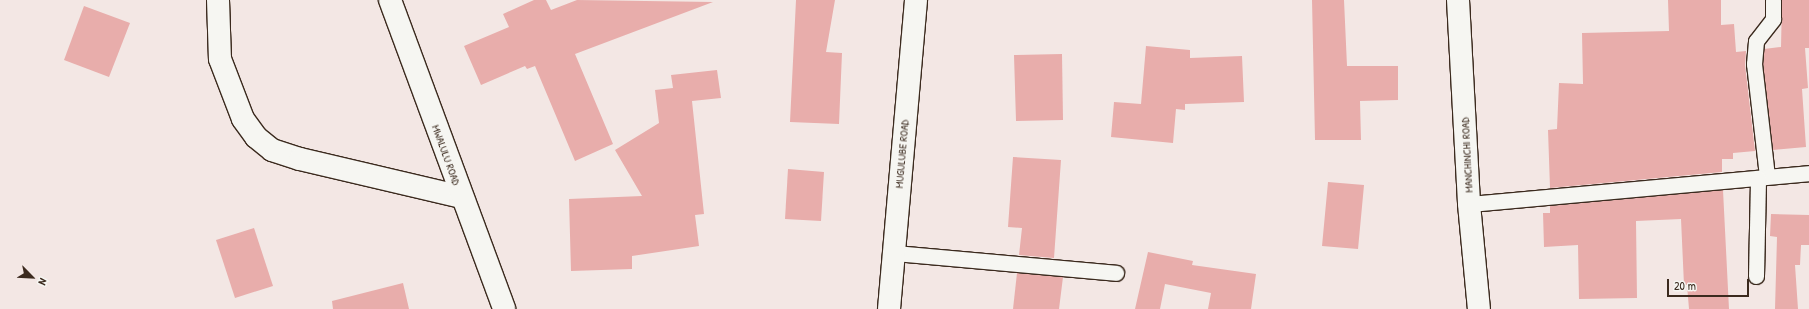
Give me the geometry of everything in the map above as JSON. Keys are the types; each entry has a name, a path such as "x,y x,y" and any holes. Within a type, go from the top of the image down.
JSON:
{"street":[{"path":"218,0 220,59 243,119 256,137 272,150 300,159 462,197"},
{"name":"MWALULU ROAD","path":"390,0 504,309"},
{"name":"MUGULUBE ROAD","path":"889,309 916,0"},
{"name":"MANCHINCHI ROAD","path":"1458,0 1469,204 1479,309"}],"lane":[{"path":"1756,276 1762,177 1754,64 1756,41 1773,19 1773,0"},
{"path":"1469,204 1809,173"},
{"path":"894,253 1116,273"}],"building":[{"path":"534,0 546,0 551,10 577,0 713,2 575,54 613,144 575,161 535,66 527,69 525,66 481,85 464,46 509,27 503,14"},
{"path":"796,0 835,0 826,52 842,53 839,124 790,122"},
{"path":"1312,0 1344,0 1347,66 1398,66 1398,100 1360,101 1361,140 1315,140"},
{"path":"1668,0 1721,0 1721,25 1734,24 1736,52 1746,51 1745,65 1755,151 1733,153 1733,159 1722,159 1722,172 1550,188 1548,130 1557,129 1559,83 1583,84 1582,33 1669,31"},
{"path":"1782,0 1809,0 1809,48 1805,48 1808,88 1802,89 1806,147 1773,150 1763,64 1764,49 1781,47"},
{"path":"84,6 130,23 109,77 64,60"},
{"path":"1146,46 1190,50 1190,58 1242,56 1244,102 1185,104 1185,110 1176,109 1173,143 1111,137 1114,102 1141,104"},
{"path":"1062,54 1063,120 1016,121 1014,55"},
{"path":"717,70 721,98 692,101 704,214 695,215 699,246 632,256 632,269 571,271 569,199 642,196 615,150 659,123 655,90 673,88 671,75"},
{"path":"1013,157 1061,160 1054,258 1019,255 1022,228 1008,227"},
{"path":"788,169 824,172 821,221 785,219"},
{"path":"1328,182 1364,185 1358,249 1322,246"},
{"path":"1723,190 1729,309 1689,309 1687,285 1684,285 1681,219 1636,221 1637,298 1579,299 1578,245 1544,247 1543,213 1550,213 1550,206"},
{"path":"1771,214 1809,215 1809,245 1801,245 1800,265 1795,265 1798,309 1775,309 1777,237 1770,236"},
{"path":"254,228 273,286 235,298 216,240"},
{"path":"1148,252 1193,261 1192,265 1256,274 1251,309 1208,309 1211,293 1165,284 1160,309 1135,309"},
{"path":"1017,273 1063,277 1059,309 1013,309"},
{"path":"403,283 409,309 333,309 332,301"}]}
